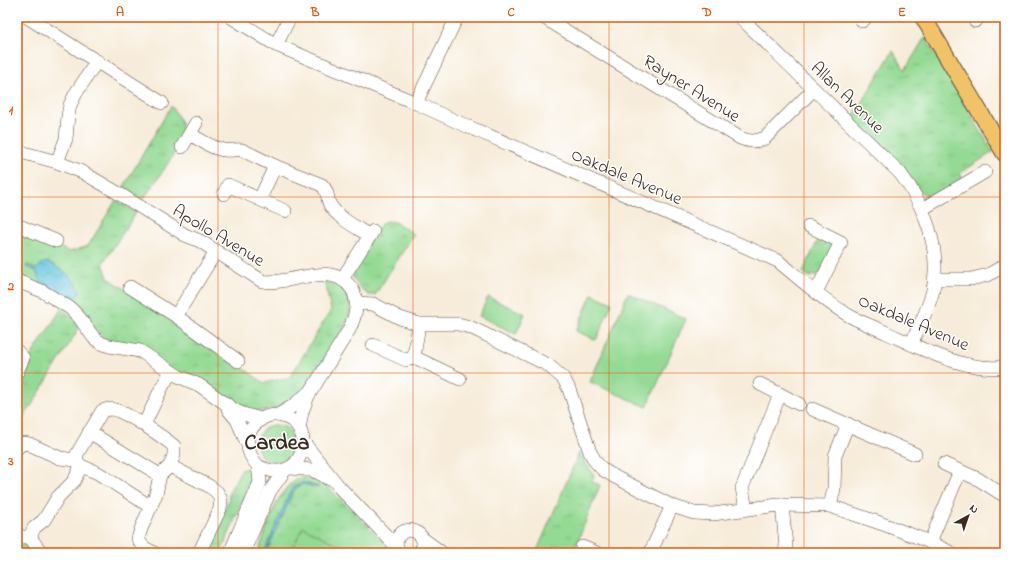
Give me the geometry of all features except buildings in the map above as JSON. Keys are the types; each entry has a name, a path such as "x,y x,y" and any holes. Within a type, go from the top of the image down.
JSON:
{"main road":[{"path":"923,17 1005,154"}],"street":[{"path":"27,17 162,104"},
{"name":"Oakdale Avenue","path":"231,17 276,45 416,103 778,261 848,315 911,344 960,364 992,369 1005,367"},
{"path":"276,45 290,17"},
{"path":"416,103 457,17"},
{"name":"Rayner Avenue","path":"543,17 733,134 749,142 759,141 765,138 814,89"},
{"name":"Allan Avenue","path":"740,17 900,173 911,187 922,209 932,241 934,259 932,291 911,344"},
{"path":"58,162 66,138 70,105 97,61"},
{"path":"182,147 193,128 216,148 226,151 236,149 242,150 275,166 322,185 328,191 329,203 337,214 372,233 342,279 353,292 357,303 354,319 349,330 314,386 304,406 299,429"},
{"name":"Apollo Avenue","path":"17,151 58,162 82,172 185,235 200,241 262,282 269,283 288,281 308,276 323,275 331,275 342,279"},
{"path":"260,199 275,166"},
{"path":"922,209 977,172"},
{"path":"224,194 228,185 285,211"},
{"path":"19,222 56,241"},
{"path":"809,226 842,242 815,291"},
{"path":"176,316 216,251"},
{"path":"934,278 971,279 988,275 1005,265"},
{"path":"17,281 42,292 70,308 79,317 94,338 101,343 109,346 140,351 171,372 199,385 223,403 243,414 261,419"},
{"path":"130,287 147,293 176,316 224,342 238,361"},
{"path":"357,303 373,304 400,318 419,324 458,324 470,327 534,358 556,371 564,379 569,388 590,452 595,461 615,477 672,506 694,513 714,514 782,505 830,506 930,542 951,553"},
{"path":"414,357 419,324"},
{"path":"373,344 406,360 414,357 460,379"},
{"path":"17,351 23,358 17,372"},
{"path":"144,425 162,387 171,372"},
{"path":"760,384 799,404"},
{"path":"278,415 300,401 314,386"},
{"path":"746,509 742,488 780,394"},
{"path":"223,403 237,420 247,443 250,456 258,466 276,472 288,469 310,469 321,474 340,488"},
{"path":"44,553 23,536 44,520 58,498 74,481 78,463 77,454 102,411 111,409 121,412 144,425 174,446 174,455 170,466 160,475 156,494 138,539 143,547 154,553"},
{"path":"812,409 915,454"},
{"path":"247,443 251,429 261,419 278,415 288,418 299,429 304,443 340,488 399,550"},
{"path":"830,506 834,488 835,456 848,424"},
{"path":"89,432 160,475"},
{"path":"17,448 23,443 29,444 60,458 78,463 98,473 151,507"},
{"path":"243,553 270,491 288,469 297,461 302,453 304,443"},
{"path":"944,464 978,479 1005,496"},
{"path":"170,466 209,486 217,492 221,500 220,509 199,553"},
{"path":"230,553 260,482 258,466"},
{"path":"930,542 960,471"},
{"path":"782,505 786,546 785,553"},
{"path":"650,553 672,506"},
{"path":"374,522 385,530 394,532 412,530 442,553"},
{"path":"399,550 397,538 403,532"},
{"path":"419,553 423,547 422,539"},
{"path":"582,548 597,553"}],"green space":[{"path":"925,37 993,152 960,173 963,181 938,197 922,193 910,177 852,118 893,51 905,70"},
{"path":"171,106 181,124 181,138 172,157 142,201 123,188"},
{"path":"116,200 136,213 103,263 108,278 218,350 264,383 290,377 331,310 324,281 341,287 349,300 350,308 346,325 313,377 296,397 277,408 259,411 246,410 108,340 97,332 64,297 45,287 17,276 17,229 70,252 88,246"},
{"path":"387,221 395,222 414,234 375,295 368,295 355,281 353,272 382,223"},
{"path":"821,233 835,244 821,273 810,277 803,272"},
{"path":"628,293 686,319 647,407 590,382"},
{"path":"592,294 612,303 596,340 576,331"},
{"path":"488,297 525,314 516,334 479,316"},
{"path":"62,308 73,318 79,328 17,429 17,382 22,370"},
{"path":"276,425 286,428 292,434 295,444 292,454 286,460 276,463 266,460 260,454 257,444 260,434 266,428"},
{"path":"579,453 594,475 592,482 600,485 573,553 536,553"},
{"path":"247,468 251,476 250,482 221,553 207,553 228,502 229,493 241,470"},
{"path":"300,477 318,481 329,488 388,546 391,553 258,553 273,510 279,499 292,482"},
{"path":"303,527 354,553 290,553"},
{"path":"17,537 27,542 37,553 17,553"}],"water":[{"path":"48,262 63,271 75,282 80,292 78,296 69,295 51,288 38,278 36,271 26,267 27,265 37,269 42,263"},
{"path":"303,482 319,487 303,484 294,490 266,553 264,553 292,488"}],"district":[{"name":"Cardea","path":"277,441"}]}
